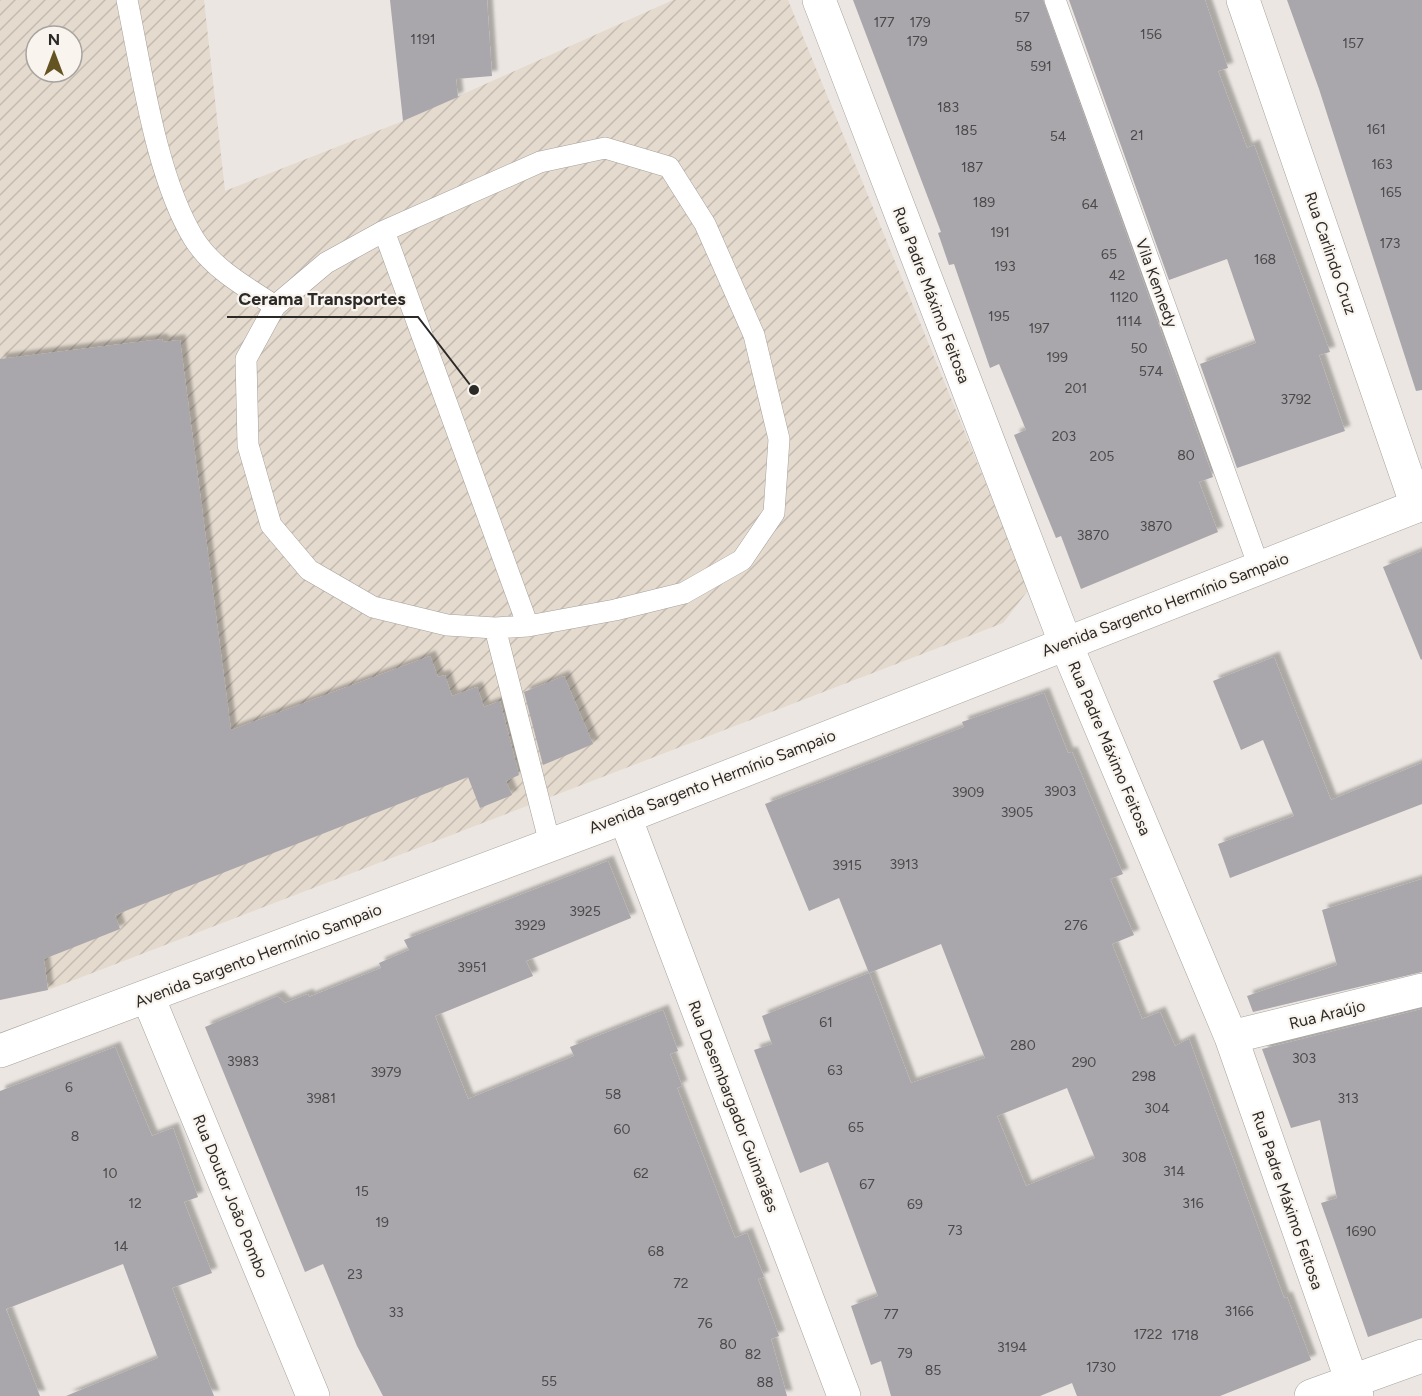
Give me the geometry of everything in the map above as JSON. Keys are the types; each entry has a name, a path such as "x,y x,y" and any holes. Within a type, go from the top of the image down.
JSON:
{"street":[{"name":"Rua Padre Máximo Feitosa","path":"819,0 1065,642 1231,1037 1354,1389"},
{"name":"Rua Carlindo Cruz","path":"1243,0 1420,505"},
{"name":"Avenida Sargento Hermínio Sampaio","path":"0,1051 625,817 1065,642 1420,505"},
{"name":"Rua Desembargador Guimarães","path":"625,817 844,1396"},
{"name":"Rua Araújo","path":"1231,1037 1422,990"},
{"name":"Rua Doutor João Pombo","path":"148,997 313,1396"},
{"path":"1311,1396 1354,1389 1422,1356"}],"lane":[{"path":"128,0 152,120 175,198 195,240 228,276 275,306"},
{"name":"Vila Kennedy","path":"1055,0 1259,567"},
{"path":"605,148 669,166 705,224 754,334 778,439 774,513 742,560 684,593 615,610 528,626 495,628 447,625 373,607 309,570 272,525 248,445 246,359 275,306 326,263 384,231 540,162 605,148"},
{"path":"384,231 528,626"},
{"path":"495,628 550,844"}],"shaded area":[{"path":"0,0 204,0 225,191 403,121 673,0 788,0 1029,589 1003,623 48,990 0,623"}],"building":[{"path":"390,0 487,0 492,76 456,79 458,97 403,121"},
{"path":"853,0 1043,0 1213,477 1199,482 1218,532 1081,589 1061,536 1056,538 1014,435 1026,430 999,364 990,368 954,264 949,265 938,233 941,232"},
{"path":"1069,0 1205,0 1228,68 1218,71 1247,148 1254,145 1330,352 1319,355 1345,431 1237,468 1200,364 1256,343 1227,259 1169,280"},
{"path":"1287,0 1422,0 1422,390 1416,391 1319,89"},
{"path":"162,339 163,342 180,340 231,730 430,656 438,677 445,675 452,696 477,687 484,707 500,701 519,775 506,781 512,795 480,808 468,777 115,915 120,929 44,959 48,990 0,1000 0,359"},
{"path":"1422,551 1422,659 1421,660 1383,567"},
{"path":"1274,657 1331,800 1422,763 1422,804 1230,878 1218,844 1294,816 1263,740 1241,750 1213,681"},
{"path":"564,676 593,744 543,765 524,692"},
{"path":"1044,693 1068,753 1072,752 1123,874 1110,879 1134,935 1112,944 1142,1019 1160,1012 1175,1046 1189,1039 1284,1298 1287,1297 1311,1360 1220,1396 1077,1396 1072,1383 1040,1396 891,1396 881,1361 871,1365 851,1306 878,1296 828,1162 800,1173 754,1050 772,1044 762,1016 869,973 839,898 809,911 765,804 964,727 962,722","holes":["941,944 985,1058 911,1083 869,973","1067,1088 1095,1158 1026,1186 997,1116"]},
{"path":"608,861 631,918 526,961 533,976 435,1016 468,1099 574,1056 570,1047 663,1010 678,1051 670,1054 682,1086 677,1088 735,1238 747,1233 764,1277 758,1279 779,1336 771,1339 787,1396 383,1396 357,1346 323,1264 305,1272 205,1027 278,996 285,1003 308,994 309,997 381,968 379,963 409,950 404,940"},
{"path":"1422,879 1422,972 1253,1012 1247,996 1337,965 1322,910"},
{"path":"1422,1009 1422,1318 1368,1337 1321,1203 1337,1198 1320,1120 1291,1128 1262,1049"},
{"path":"115,1047 152,1136 173,1128 198,1197 184,1202 212,1273 172,1288 214,1396 66,1396 158,1358 123,1264 6,1309 40,1396 0,1396 0,1091"}],"place":[{"name":"Cerama Transportes","path":"474,390"}]}
